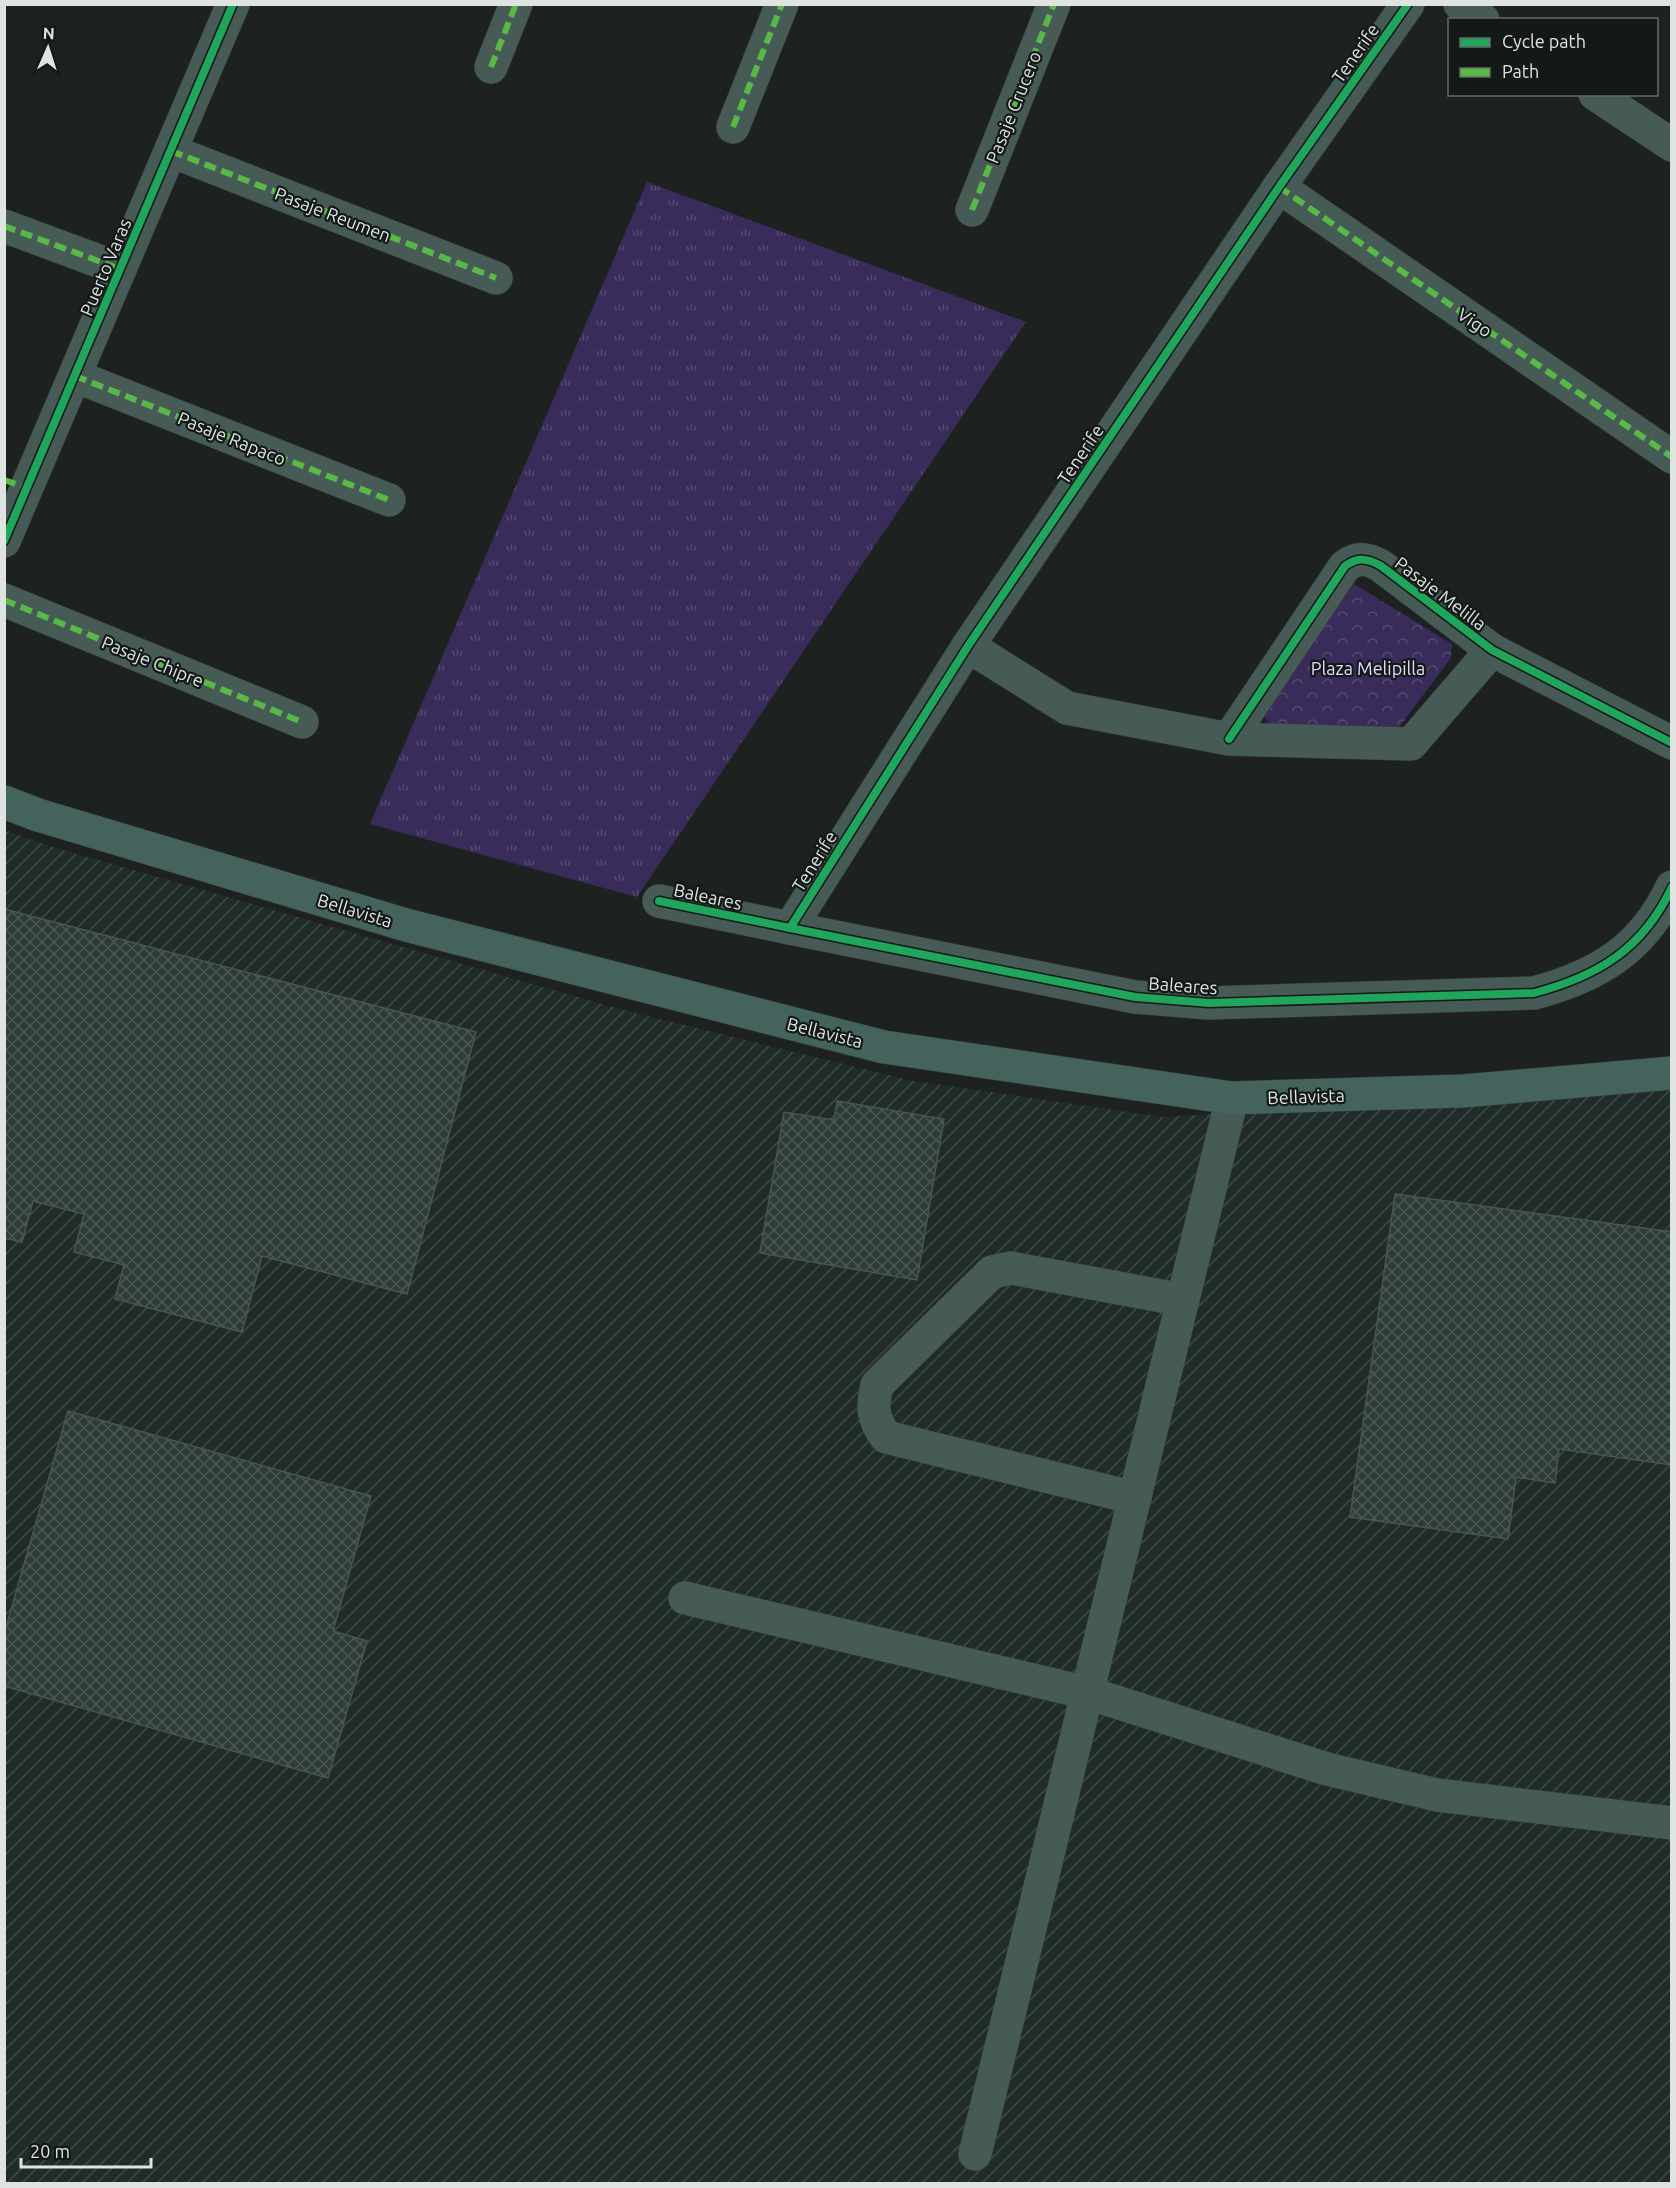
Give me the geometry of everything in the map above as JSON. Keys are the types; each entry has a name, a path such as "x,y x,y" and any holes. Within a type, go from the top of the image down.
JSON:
{"main road":[{"name":"Bellavista","path":"4,802 49,818 406,925 884,1047 1232,1098 1463,1091 1671,1073"}],"street":[{"name":"Puerto Varas","path":"4,541 16,484 75,376 233,4"},
{"path":"490,67 516,4"},
{"path":"733,128 782,4"},
{"name":"Pasaje Crucero","path":"972,210 1054,4"},
{"name":"Tenerife","path":"789,928 968,646 1279,187 1408,4"},
{"path":"1460,4 1480,18"},
{"path":"1598,96 1671,145"},
{"name":"Pasaje Reumen","path":"171,151 496,278"},
{"name":"Vigo","path":"1279,187 1671,457"},
{"path":"4,226 120,269"},
{"name":"Pasaje Rapaco","path":"75,376 389,500"},
{"name":"Pasaje Melilla","path":"1229,739 1345,566 1359,559 1371,560 1492,650 1671,742"},
{"name":"Pasaje Chipre","path":"4,600 302,722"},
{"name":"Pasaje Melilla","path":"968,646 1067,708 1229,739 1411,744 1492,650"},
{"name":"Baleares","path":"659,901 1135,997 1209,1003 1534,993 1564,985 1592,973 1617,957 1643,932 1664,903 1671,886"},
{"path":"975,2154 1232,1098"},
{"path":"1135,1498 886,1437 876,1424 873,1401 877,1385 992,1272 1011,1268 1183,1300"},
{"path":"685,1598 1088,1694 1327,1769 1437,1795 1671,1823"}],"shaded area":[{"path":"4,830 49,846 627,1011 909,1080 1162,1117 1671,1086 1671,2183 5,2183"}],"green space":[{"path":"647,182 1026,322 637,897 370,824"},
{"name":"Plaza Melipilla","path":"1354,584 1452,644 1451,658 1397,730 1269,725 1263,712"}],"building":[{"path":"4,909 476,1032 407,1294 262,1256 242,1332 115,1299 124,1265 74,1252 84,1214 33,1201 22,1242 4,1238"},
{"path":"837,1101 944,1119 917,1280 760,1253 784,1112 834,1120"},
{"path":"1395,1194 1672,1232 1672,1465 1559,1449 1555,1483 1516,1477 1508,1539 1350,1517"},
{"path":"68,1411 371,1496 333,1631 367,1641 328,1778 4,1686 4,1634"}],"marked path":[{"path":"491,67 516,4"},
{"path":"733,127 782,4"},
{"path":"972,210 1054,4"},
{"path":"171,151 496,278"},
{"path":"1279,187 1672,457"},
{"path":"4,226 120,269"},
{"path":"75,376 389,500"},
{"path":"4,480 27,488"},
{"path":"4,600 302,722"}],"cycle path":[{"path":"4,541 233,4"},
{"path":"790,928 968,646 1279,187 1408,4"},
{"path":"1229,739 1345,566 1354,561 1363,560 1381,566 1492,650 1672,743"},
{"path":"659,901 1135,997 1209,1003 1534,993 1578,978 1616,957 1647,927 1672,887"}]}
